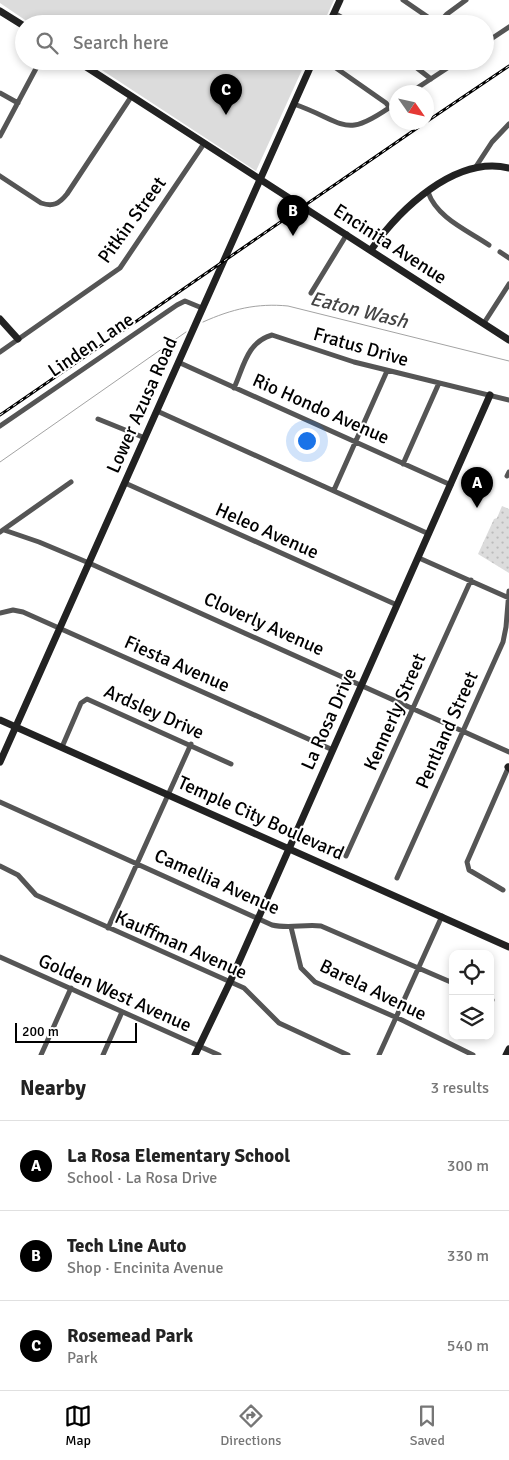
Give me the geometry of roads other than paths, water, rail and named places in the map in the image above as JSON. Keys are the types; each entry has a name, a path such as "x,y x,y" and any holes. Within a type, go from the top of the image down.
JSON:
{"street":[{"path":"337,15 334,13 340,0"},
{"path":"404,0 425,15"},
{"path":"446,15 466,0"},
{"path":"0,11 15,20"},
{"path":"494,37 509,27"},
{"path":"0,136 35,70"},
{"name":"Encinita Avenue","path":"91,70 203,145 346,234 509,340"},
{"name":"Lower Azusa Road","path":"0,762 309,70"},
{"path":"339,70 386,102 389,106"},
{"path":"420,70 431,79"},
{"path":"422,85 444,70"},
{"path":"0,93 18,103"},
{"path":"0,176 41,203 53,205 62,200 132,97"},
{"path":"294,104 348,126 368,122 389,109"},
{"path":"475,168 492,142 509,124"},
{"name":"Pitkin Street","path":"0,352 120,268 203,145"},
{"path":"371,250 395,220 443,182 475,168 494,166 509,168"},
{"path":"428,192 431,201 441,212 489,244"},
{"path":"311,293 346,234"},
{"path":"500,252 509,258"},
{"path":"484,323 509,284"},
{"name":"Linden Lane","path":"0,426 177,305 185,301 202,308"},
{"path":"0,320 18,339"},
{"name":"Fratus Drive","path":"234,388 253,346 262,338 272,335 339,358 509,400"},
{"name":"Rio Hondo Avenue","path":"178,362 451,485"},
{"path":"334,490 387,371"},
{"path":"403,464 438,383"},
{"name":"La Rosa Drive","path":"195,1055 230,982 490,396"},
{"path":"157,410 429,534"},
{"path":"98,419 145,438"},
{"path":"2,531 71,482"},
{"name":"Heleo Avenue","path":"125,483 398,605"},
{"name":"Cloverly Avenue","path":"2,531 89,563 509,752"},
{"path":"419,558 509,595"},
{"name":"Kennerly Street","path":"346,856 470,580"},
{"name":"Pentland Street","path":"397,878 503,642 509,595"},
{"name":"Fiesta Avenue","path":"0,613 18,611 60,628 332,750"},
{"name":"Ardsley Drive","path":"62,746 82,700 87,698 191,744 231,764"},
{"name":"Temple City Boulevard","path":"0,720 62,746 509,947"},
{"path":"108,928 191,744"},
{"path":"503,890 469,870 467,862 509,767"},
{"name":"Camellia Avenue","path":"0,802 272,925 291,927 310,924 321,926 449,981"},
{"name":"Kauffman Avenue","path":"0,866 18,875 36,895 230,982 251,994 279,1022 348,1055"},
{"path":"379,1055 442,916"},
{"name":"Barela Avenue","path":"291,927 298,961 310,978 322,986 397,1017 472,1055"},
{"name":"Golden West Avenue","path":"0,957 219,1055"},
{"path":"41,1055 71,988"},
{"path":"103,1055 122,1012"},
{"path":"506,1055 509,1049"}],"waterway":[{"name":"Eaton Wash","path":"203,322 255,306 288,306 509,361"},
{"name":"Eaton Wash","path":"0,462 186,332"}],"railway":[{"path":"434,117 509,66"},
{"path":"0,415 414,130"}],"place":[{"name":"Rosemead Park","path":"226,115"},
{"name":"Tech Line Auto","path":"293,236"},
{"name":"La Rosa Elementary School","path":"477,508"}]}
